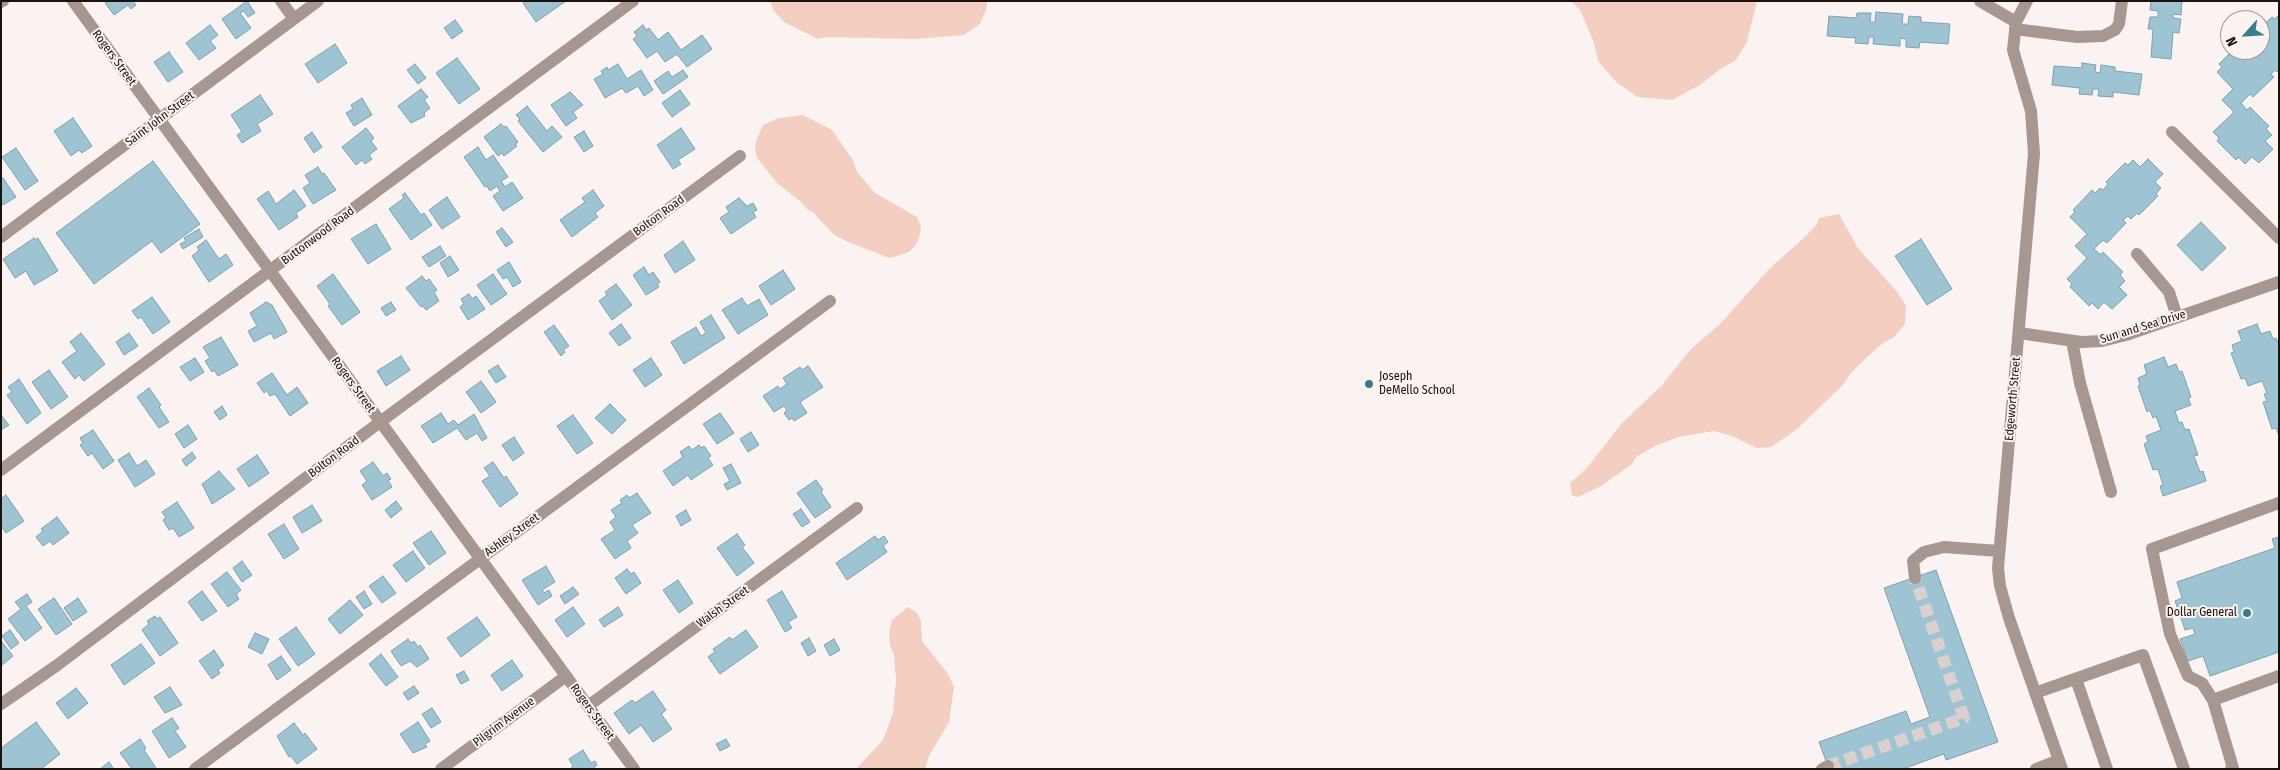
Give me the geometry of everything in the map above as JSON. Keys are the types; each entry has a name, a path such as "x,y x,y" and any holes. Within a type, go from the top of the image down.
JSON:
{"street":[{"path":"281,1 294,20"},
{"name":"Saint John Street","path":"1,237 318,1"},
{"name":"Buttonwood Road","path":"1,470 633,1"},
{"path":"1980,1 2001,7 2015,25 2076,37 2103,36 2115,30 2119,24 2122,1"},
{"path":"2015,25 2027,1"},
{"name":"Rogers Street","path":"74,2 634,769"},
{"name":"Edgeworth Street","path":"2015,25 2013,50 2031,111 2034,154 1998,568 2004,602 2060,765"},
{"path":"2172,132 2279,238"},
{"name":"Bolton Road","path":"1,704 64,660 380,422 740,156"},
{"path":"2137,254 2169,292 2177,317"},
{"name":"Sun and Sea Drive","path":"2264,287 2279,272"},
{"name":"Sun and Sea Drive","path":"2019,332 2090,343 2102,341 2279,282"},
{"name":"Ashley Street","path":"195,769 830,301"},
{"path":"2072,341 2080,383 2111,492"},
{"path":"2233,768 2213,700 2202,682 2188,676 2170,634 2152,549 2279,503"},
{"name":"Walsh Street","path":"588,706 858,508"},
{"path":"1915,578 1913,561 1924,552 1944,547 1999,551"},
{"path":"2035,693 2143,655 2184,769"},
{"name":"Pilgrim Avenue","path":"441,769 566,676"},
{"path":"2213,700 2279,676"},
{"path":"2076,679 2107,769"},
{"path":"2036,769 2060,765"}],"shaded area":[{"path":"770,1 987,1 987,7 980,24 964,35 915,39 826,37 818,39 784,22 774,11"},
{"path":"1571,1 1757,1 1747,42 1736,60 1700,85 1672,100 1638,97 1617,83 1598,61 1594,43 1580,10"},
{"path":"803,115 832,130 853,160 857,172 875,193 917,217 921,226 920,235 915,246 909,252 890,258 848,242 833,234 813,212 808,210 800,201 777,183 757,158 755,150 756,141 763,125 779,118"},
{"path":"1839,214 1858,248 1898,293 1906,306 1905,324 1894,337 1882,344 1865,359 1851,373 1843,385 1796,430 1771,447 1757,448 1732,436 1714,431 1678,437 1657,445 1636,457 1632,464 1601,486 1578,497 1572,496 1570,483 1586,469 1622,423 1661,386 1691,349 1721,323 1770,268 1806,236 1817,224 1819,218"},
{"path":"908,607 917,613 921,621 922,641 948,674 954,687 949,722 929,756 925,769 856,769 883,740 893,713 896,680 894,655 890,645 889,633 892,620"}],"building":[{"path":"107,1 133,1 136,5 131,9 128,5 114,15 105,3"},
{"path":"247,1 255,13 248,17 244,11 240,13 251,28 236,39 222,19"},
{"path":"525,1 566,1 536,22 523,3"},
{"path":"2151,1 2182,1 2181,15 2173,14 2173,18 2181,19 2179,33 2173,32 2171,59 2151,57 2153,29 2148,29 2150,17 2158,17 2158,11 2150,10"},
{"path":"1876,12 1903,14 1902,24 1908,24 1909,16 1921,17 1921,22 1950,24 1948,44 1920,42 1919,48 1906,47 1906,39 1900,38 1900,46 1873,44 1874,37 1869,37 1868,44 1855,43 1856,38 1827,36 1829,16 1856,18 1857,13 1871,13 1870,22 1875,22"},
{"path":"2279,15 2279,70 2277,72 2275,70 2271,74 2274,77 2253,97 2250,94 2241,103 2247,110 2250,107 2269,126 2266,129 2272,135 2265,141 2273,149 2259,163 2252,157 2245,164 2238,157 2236,160 2217,141 2219,138 2213,132 2234,112 2222,100 2233,89 2217,72 2222,67 2219,64 2223,60 2270,60 2270,19 2272,17 2275,19"},
{"path":"455,20 463,31 452,39 444,28"},
{"path":"210,25 218,35 210,41 216,48 199,60 186,43"},
{"path":"643,25 646,30 649,28 658,40 668,32 681,50 702,35 712,49 687,67 677,54 665,62 657,51 647,58 633,39 637,36 634,32"},
{"path":"335,44 347,63 318,83 305,64"},
{"path":"169,52 183,72 168,82 154,62"},
{"path":"457,58 480,89 459,104 436,73"},
{"path":"2082,63 2096,65 2095,72 2100,73 2101,65 2115,67 2115,71 2142,74 2139,95 2113,92 2113,97 2098,96 2099,89 2093,89 2092,95 2079,94 2080,88 2052,85 2054,66 2082,68"},
{"path":"415,64 426,78 418,84 407,70"},
{"path":"618,64 627,79 641,70 653,90 644,96 638,86 626,93 622,88 605,98 594,79 603,74 601,71 607,67 608,70"},
{"path":"683,70 688,77 663,94 654,81 668,71 672,77"},
{"path":"421,89 428,97 424,100 430,108 424,113 425,116 411,123 398,106"},
{"path":"680,90 690,104 672,117 662,103"},
{"path":"570,92 583,105 573,112 577,118 566,126 551,105"},
{"path":"260,95 273,114 257,124 261,131 242,143 237,135 242,132 231,115"},
{"path":"362,98 372,115 354,126 346,113 353,109 351,105"},
{"path":"527,106 547,131 552,126 562,137 543,152 518,121 520,119 516,115"},
{"path":"73,118 92,146 82,153 79,150 71,156 54,131"},
{"path":"501,124 504,127 506,126 518,142 515,144 517,146 504,156 502,153 498,156 484,137"},
{"path":"366,128 374,138 371,141 377,149 369,155 372,159 365,164 362,160 356,165 342,147"},
{"path":"681,128 695,149 678,160 681,164 673,169 657,145"},
{"path":"584,131 593,146 584,152 574,137"},
{"path":"312,132 322,147 314,153 304,138"},
{"path":"478,147 486,160 493,155 508,177 501,181 505,187 512,182 523,198 503,211 493,196 500,191 497,186 490,191 487,186 485,187 464,157"},
{"path":"16,148 38,181 25,190 2,157"},
{"path":"2148,159 2163,174 2155,182 2161,188 2156,194 2158,196 2139,215 2137,213 2131,219 2128,216 2123,220 2126,223 2107,243 2103,240 2094,249 2101,255 2103,252 2123,272 2120,275 2125,281 2119,287 2127,295 2112,309 2104,302 2098,309 2092,303 2089,306 2070,287 2072,284 2067,279 2087,258 2075,246 2087,234 2070,217 2075,212 2073,210 2092,190 2095,193 2100,188 2103,190 2108,184 2106,182 2125,163 2128,165 2133,160 2140,167"},
{"path":"153,161 200,224 161,253 152,241 94,284 56,233"},
{"path":"318,167 336,190 313,204 303,188 310,183 305,175"},
{"path":"3,178 16,197 3,205 1,203 1,180"},
{"path":"294,190 306,206 296,213 298,217 279,230 257,199 268,191 276,204"},
{"path":"593,190 604,206 595,213 598,217 572,237 560,220 585,202 582,198"},
{"path":"405,193 421,215 424,213 432,225 411,240 389,209 404,198 402,195"},
{"path":"447,197 460,217 442,229 429,210"},
{"path":"739,198 747,206 753,203 757,210 753,212 756,217 731,234 720,218 729,212 726,207"},
{"path":"2201,222 2226,248 2202,271 2177,245"},
{"path":"376,224 391,249 368,264 351,239"},
{"path":"502,228 513,242 506,247 496,232"},
{"path":"199,229 203,237 183,249 180,244 186,241 184,238"},
{"path":"34,238 35,240 38,238 58,271 34,285 26,271 15,278 3,259"},
{"path":"1921,239 1952,289 1927,305 1895,256"},
{"path":"206,240 219,259 226,254 233,265 209,282 192,256 199,250 197,247"},
{"path":"683,241 695,260 675,273 664,255"},
{"path":"440,246 446,256 429,267 422,257"},
{"path":"450,256 459,270 448,277 440,263"},
{"path":"509,262 521,282 513,287 507,277 503,279 497,270"},
{"path":"644,267 649,275 653,272 660,282 657,284 659,287 646,295 633,275"},
{"path":"783,270 795,289 771,305 759,286"},
{"path":"333,274 360,312 342,325 328,306 330,304 317,286"},
{"path":"493,274 507,294 491,305 477,285"},
{"path":"422,276 426,281 429,279 437,290 434,292 439,301 426,310 423,306 421,307 406,288"},
{"path":"616,284 632,305 612,320 599,301 607,295 605,292"},
{"path":"469,294 472,299 476,296 485,309 468,320 460,307 464,304 461,299"},
{"path":"152,297 170,322 153,334 141,317 138,319 132,311"},
{"path":"742,298 747,306 759,299 768,315 738,334 722,310"},
{"path":"266,302 272,305 287,332 274,339 271,333 254,342 248,331 257,326 250,313"},
{"path":"391,302 396,310 386,316 381,308"},
{"path":"711,315 725,338 684,364 671,342 696,327 701,336 706,333 700,322"},
{"path":"621,324 631,338 619,346 609,333"},
{"path":"2257,324 2261,334 2270,331 2273,339 2276,338 2279,345 2279,436 2276,428 2272,429 2263,402 2267,401 2264,394 2267,393 2262,381 2248,386 2245,378 2241,379 2231,353 2234,352 2232,345 2242,341 2238,331"},
{"path":"554,325 569,346 563,350 565,352 561,356 544,332"},
{"path":"81,333 105,364 84,381 79,375 75,379 62,362 77,351 70,342"},
{"path":"129,333 138,346 124,355 116,342"},
{"path":"221,337 238,365 218,376 214,370 212,372 205,361 210,358 203,347"},
{"path":"401,356 410,370 386,386 377,371"},
{"path":"2164,357 2168,367 2176,364 2179,372 2182,371 2191,397 2188,398 2191,405 2175,411 2179,423 2182,422 2185,430 2189,429 2198,455 2194,456 2200,472 2203,471 2206,481 2163,496 2160,486 2163,485 2158,469 2153,470 2144,444 2148,442 2146,436 2161,430 2156,416 2153,418 2150,410 2147,412 2138,386 2140,385 2138,378 2147,374 2144,365"},
{"path":"195,358 204,372 190,381 180,367"},
{"path":"651,358 662,375 645,387 633,370"},
{"path":"498,365 506,377 496,383 488,371"},
{"path":"808,366 823,387 800,402 807,413 794,421 792,418 789,420 784,413 787,410 784,406 774,412 763,396 778,386 780,389 787,384 783,378 800,367 802,370"},
{"path":"49,370 68,397 51,409 32,382"},
{"path":"272,373 287,395 297,387 308,403 290,416 275,394 270,396 267,391 264,393 257,383"},
{"path":"19,379 41,413 27,424 7,395 12,392 8,387"},
{"path":"481,381 496,402 481,413 466,392"},
{"path":"149,388 161,405 159,407 169,422 159,428 137,397"},
{"path":"610,404 626,420 612,434 595,418"},
{"path":"222,406 227,415 220,420 214,412"},
{"path":"441,413 448,424 454,420 458,425 474,414 487,438 482,441 477,433 466,440 457,428 433,443 421,426"},
{"path":"720,413 734,433 717,444 703,424"},
{"path":"1,415 9,425 1,430"},
{"path":"573,415 593,443 577,454 557,426"},
{"path":"188,425 197,439 184,448 175,434"},
{"path":"93,430 114,461 103,469 92,453 88,456 80,445 83,443 80,438"},
{"path":"751,432 759,445 748,452 740,439"},
{"path":"514,437 524,453 513,461 502,445"},
{"path":"699,445 701,448 704,446 711,456 708,458 713,465 691,480 688,475 673,486 663,471 683,457 680,452 689,446 692,450"},
{"path":"192,452 196,458 186,466 182,460"},
{"path":"129,453 137,466 146,460 155,474 135,487 118,460"},
{"path":"257,455 269,473 249,487 237,469"},
{"path":"373,462 383,476 387,473 391,479 388,480 392,487 372,500 362,485 367,481 360,471"},
{"path":"493,462 504,478 506,476 518,494 500,507 482,481 490,476 484,468"},
{"path":"731,464 741,483 727,490 724,484 730,481 723,468"},
{"path":"219,471 235,489 212,504 202,484"},
{"path":"816,480 831,507 815,518 797,493"},
{"path":"637,493 651,513 632,525 638,533 627,541 631,548 615,559 601,539 615,530 610,522 616,517 611,510 622,503 620,500 627,495 629,498"},
{"path":"6,495 24,521 6,533 1,526 1,499"},
{"path":"396,501 402,509 391,518 385,510"},
{"path":"177,502 194,528 179,537 173,528 169,530 163,520 166,518 162,512"},
{"path":"312,505 322,521 302,533 293,517"},
{"path":"801,509 810,522 802,527 793,514"},
{"path":"686,510 691,520 681,526 676,516"},
{"path":"57,517 69,533 53,545 50,541 43,546 36,537 43,531 41,529"},
{"path":"284,524 299,549 284,559 268,534"},
{"path":"431,531 446,553 429,565 413,543"},
{"path":"737,534 745,545 742,547 754,563 737,576 717,548"},
{"path":"875,536 878,540 884,536 888,542 883,546 887,552 847,580 836,563"},
{"path":"2279,537 2279,652 2210,676 2203,656 2188,661 2180,639 2195,634 2193,628 2185,630 2175,601 2182,598 2177,582 2275,548 2272,539"},
{"path":"413,551 425,568 406,582 393,565"},
{"path":"242,561 252,575 242,582 233,568"},
{"path":"546,566 555,582 542,590 544,593 549,590 552,596 538,605 522,580"},
{"path":"627,569 631,574 634,572 641,583 626,594 615,578"},
{"path":"1936,570 1998,742 1946,760 1944,754 1903,769 1829,769 1819,742 1906,711 1911,724 1930,717 1884,588"},
{"path":"227,572 241,590 236,594 239,599 228,607 211,584"},
{"path":"383,576 396,593 382,603 369,586"},
{"path":"678,580 693,603 679,613 663,590"},
{"path":"573,587 579,594 565,604 560,596"},
{"path":"202,591 217,611 202,621 188,602"},
{"path":"364,591 372,604 364,609 356,597"},
{"path":"782,591 797,617 788,622 792,628 785,632 767,600"},
{"path":"27,594 32,602 26,606 42,628 25,641 8,619 21,609 15,602"},
{"path":"54,598 72,624 56,635 38,609"},
{"path":"78,598 87,612 73,621 64,608"},
{"path":"350,600 363,615 340,634 328,619"},
{"path":"573,607 585,624 567,637 555,620"},
{"path":"618,607 623,615 604,627 599,620"},
{"path":"155,616 157,619 160,617 178,643 160,656 142,630 149,624 147,621"},
{"path":"477,617 490,635 461,657 447,638"},
{"path":"296,627 315,654 298,666 279,639"},
{"path":"10,630 19,643 11,649 2,636"},
{"path":"746,630 758,647 720,674 708,657 715,652 713,649 730,637 732,640"},
{"path":"255,633 269,639 262,654 248,647"},
{"path":"809,638 816,651 808,656 801,643"},
{"path":"408,639 411,643 414,641 418,647 420,645 429,659 417,667 410,661 401,666 391,651"},
{"path":"834,639 840,650 830,656 824,645"},
{"path":"1,641 13,656 1,666"},
{"path":"141,644 155,663 124,685 111,665"},
{"path":"214,650 224,665 218,670 220,673 212,679 199,661"},
{"path":"381,654 398,677 386,686 369,664"},
{"path":"281,656 291,670 277,680 268,665"},
{"path":"512,660 523,676 502,691 491,675"},
{"path":"464,671 469,680 461,684 456,675"},
{"path":"414,686 419,693 408,700 403,693"},
{"path":"170,687 182,705 165,713 154,697"},
{"path":"76,688 88,703 68,719 56,703"},
{"path":"653,691 666,710 661,714 672,729 653,742 641,725 629,734 614,713 632,700 635,703"},
{"path":"432,708 441,722 431,728 422,714"},
{"path":"172,718 179,728 175,731 186,747 169,758 152,731"},
{"path":"36,722 60,754 41,769 1,769 1,748"},
{"path":"418,722 430,741 425,744 427,747 413,753 400,734"},
{"path":"294,723 303,735 305,733 317,749 297,764 291,756 289,757 277,736"},
{"path":"140,739 155,769 132,769 120,753"},
{"path":"726,739 730,746 720,751 716,744"},
{"path":"583,750 591,763 595,761 597,765 594,767 596,769 570,769 573,766 569,759"},
{"path":"109,762 114,769 100,769"}],"tunnel":[{"path":"1828,766 1964,718 1915,578"}],"place":[{"name":"Joseph DeMello School","path":"1369,384"},
{"name":"Dollar General","path":"2247,613"}]}
